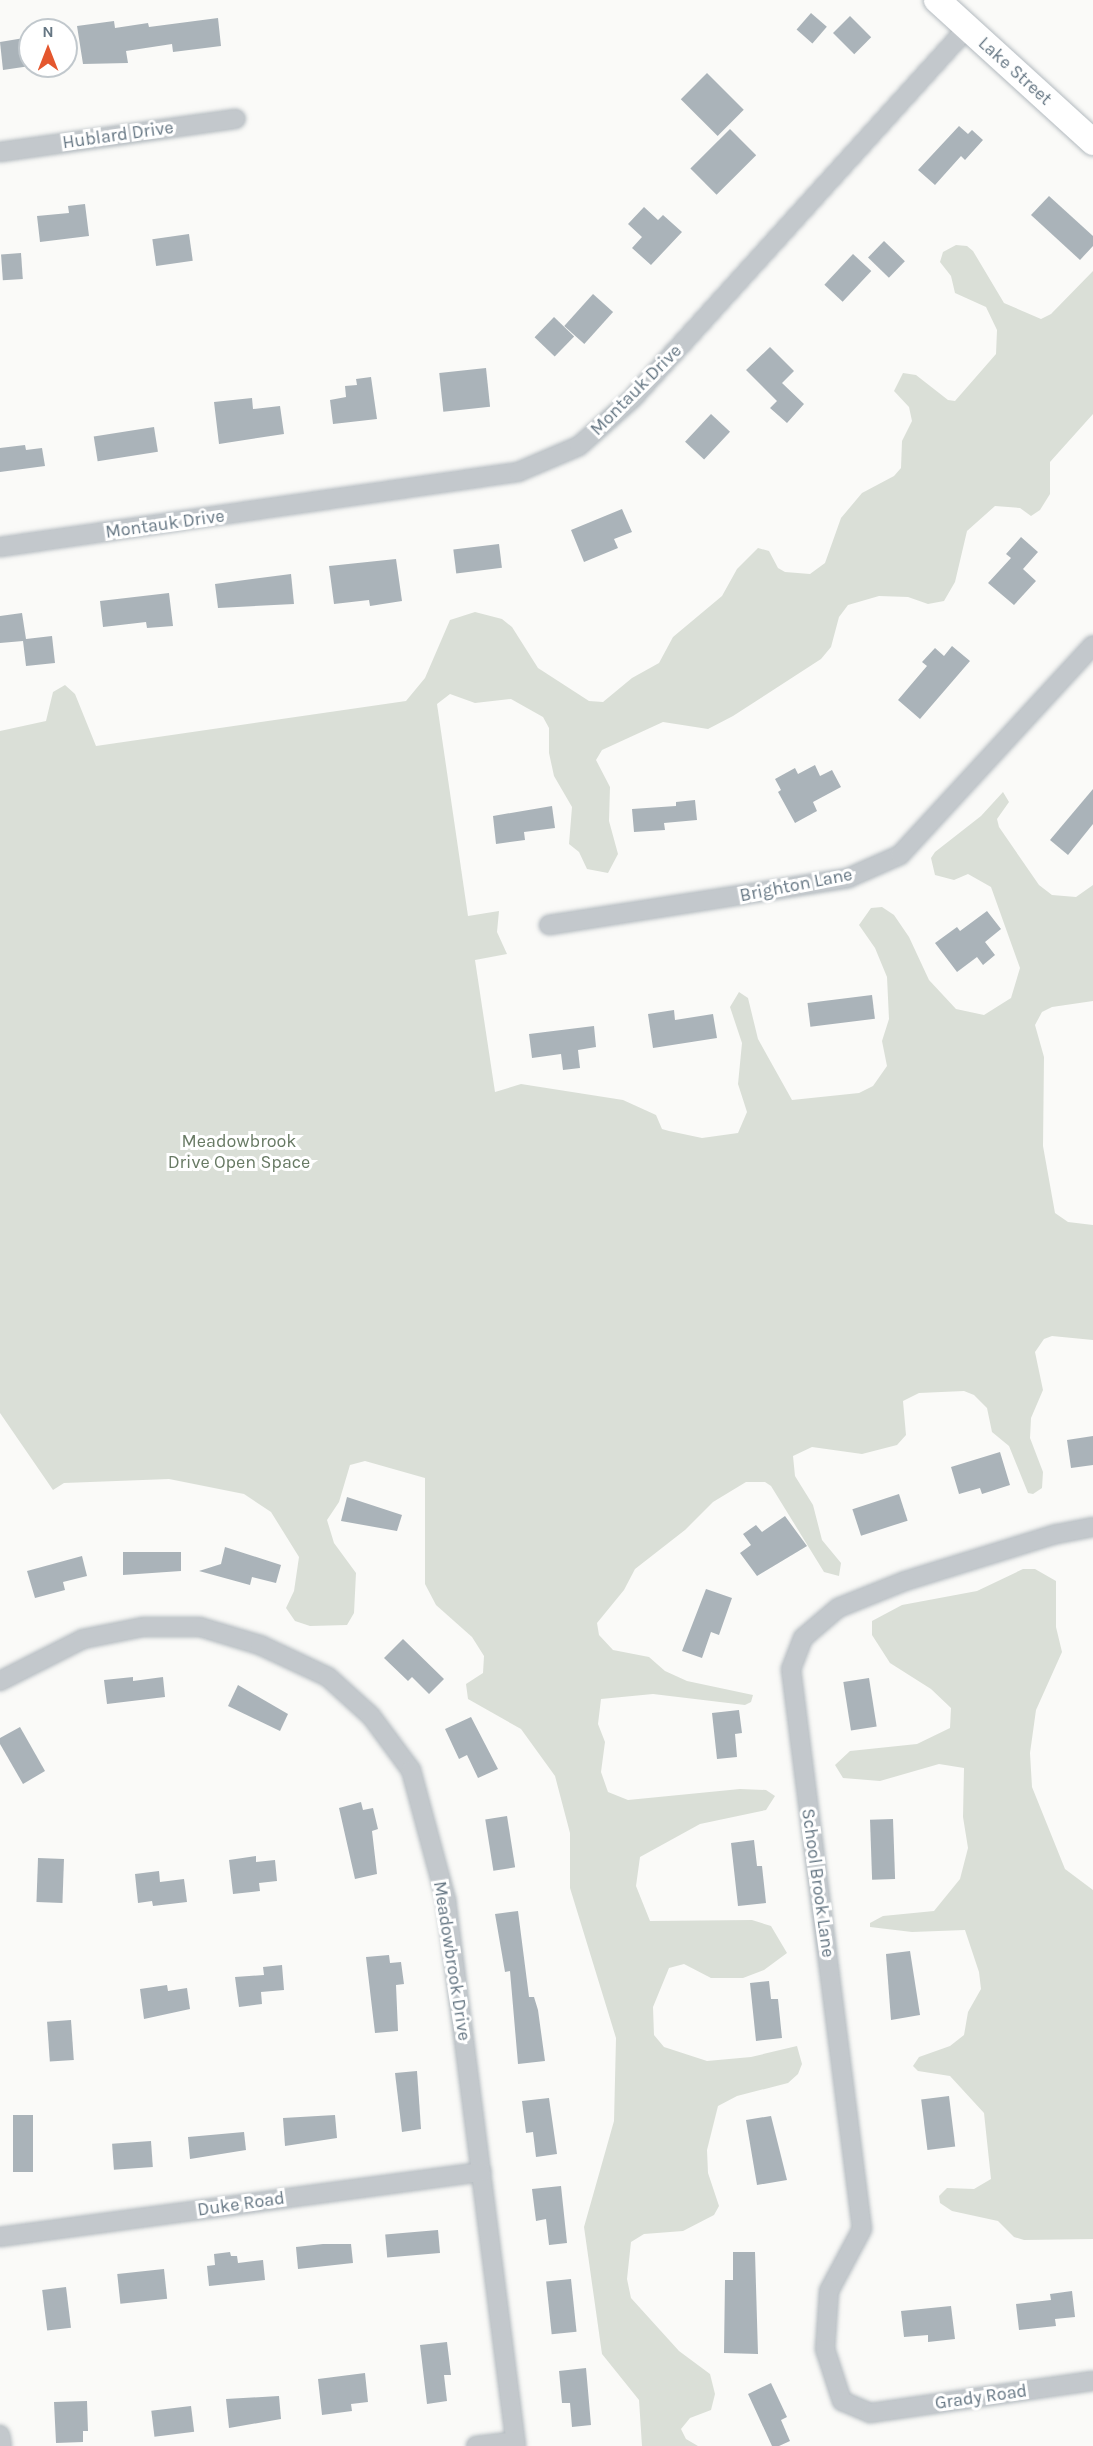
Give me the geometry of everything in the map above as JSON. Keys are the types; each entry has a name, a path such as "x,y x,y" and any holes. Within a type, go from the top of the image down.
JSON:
{"street":[{"name":"Lake Street","path":"937,0 1093,142"},
{"name":"Montauk Drive","path":"0,547 518,472 579,446 632,399 967,28"},
{"name":"Hublard Drive","path":"0,152 236,119"},
{"name":"Brighton Lane","path":"549,925 848,878 900,855 1093,645"},
{"name":"School Brook Lane","path":"870,2413 842,2401 825,2349 829,2291 862,2229 791,1669 803,1638 838,1608 905,1581 1056,1534 1093,1527"},
{"name":"Meadowbrook Drive","path":"0,1682 83,1638 143,1627 200,1627 260,1645 328,1677 371,1716 411,1770 446,1900 516,2444"},
{"name":"Duke Road","path":"0,2237 482,2172"},
{"name":"Grady Road","path":"870,2413 1093,2381"},
{"path":"0,2435 2,2446"},
{"path":"476,2446 516,2444"}],"green space":[{"name":"Meadowbrook Drive Open Space","path":"956,245 967,246 973,251 1004,303 1041,319 1051,314 1093,271 1093,414 1050,462 1050,494 1040,510 1031,516 1020,508 995,506 967,531 955,582 944,601 928,604 908,597 879,596 848,605 839,617 831,647 821,659 733,716 708,729 663,722 602,750 596,760 610,787 609,821 618,854 608,873 587,869 579,852 569,844 572,807 554,776 549,753 549,728 543,717 511,699 475,703 450,694 437,704 468,916 499,911 497,932 507,954 475,960 495,1092 521,1084 623,1100 656,1115 662,1129 702,1138 738,1133 747,1112 738,1084 742,1043 730,1007 739,992 748,998 758,1039 792,1100 859,1093 873,1086 887,1066 882,1041 889,1019 887,977 875,948 859,925 871,908 882,907 894,915 909,937 929,980 956,1009 984,1015 1011,998 1020,968 991,887 968,874 954,880 935,875 931,858 935,852 981,816 1003,792 1009,802 997,819 999,827 1039,885 1052,895 1076,897 1093,885 1093,1001 1052,1007 1042,1012 1035,1025 1044,1057 1043,1146 1055,1213 1068,1222 1093,1225 1093,1340 1052,1336 1044,1339 1035,1352 1043,1390 1031,1418 1030,1438 1043,1472 1042,1488 1033,1494 1028,1493 1009,1446 992,1432 987,1408 974,1395 964,1391 919,1393 903,1401 906,1435 897,1445 862,1454 812,1447 793,1456 795,1476 813,1505 822,1540 841,1563 839,1576 824,1572 771,1486 765,1482 746,1482 713,1502 685,1530 635,1569 624,1590 597,1623 599,1635 613,1650 649,1657 665,1671 687,1681 753,1695 751,1702 745,1705 653,1694 601,1699 598,1724 605,1742 601,1772 608,1792 628,1800 740,1789 766,1790 775,1796 766,1810 700,1824 640,1857 636,1886 650,1921 752,1920 771,1926 787,1953 764,1970 743,1978 711,1978 684,1964 669,1968 653,2007 654,2035 664,2047 707,2061 751,2057 797,2046 802,2064 798,2074 788,2083 737,2096 718,2106 707,2150 708,2173 719,2206 714,2215 683,2231 644,2234 631,2242 627,2279 631,2298 679,2351 710,2374 715,2394 711,2410 690,2418 681,2429 686,2439 698,2446 642,2446 639,2400 602,2354 584,2227 614,2121 616,2038 570,1888 570,1833 555,1776 521,1729 468,1699 466,1684 483,1673 484,1656 472,1637 436,1605 425,1584 425,1478 365,1461 350,1465 339,1502 327,1520 334,1543 356,1573 354,1613 347,1625 310,1626 295,1621 286,1608 294,1591 299,1557 271,1512 244,1494 169,1479 64,1483 53,1490 0,1413 0,731 46,721 53,692 65,685 75,694 96,746 406,701 425,678 450,620 475,612 502,619 512,627 538,668 589,701 603,702 632,678 659,663 673,637 722,596 737,569 758,548 769,551 778,568 785,572 810,574 825,563 841,518 862,493 894,476 901,468 902,441 912,421 909,407 894,391 903,373 916,375 948,400 955,401 996,354 997,330 986,307 955,293 951,276 940,262 943,252"},
{"path":"1023,1569 1035,1569 1056,1581 1056,1627 1062,1652 1036,1710 1030,1753 1032,1787 1065,1869 1093,1890 1093,2239 1024,2240 1014,2237 998,2221 952,2211 940,2203 939,2196 947,2188 974,2189 991,2179 984,2113 950,2076 918,2071 913,2066 919,2057 950,2046 964,2035 968,2012 981,1989 979,1972 965,1930 912,1932 870,1927 870,1923 883,1916 934,1911 960,1879 968,1848 963,1817 964,1768 939,1764 880,1781 843,1778 835,1765 850,1751 917,1744 950,1728 951,1708 931,1689 890,1663 872,1635 872,1621 902,1605 977,1591"}],"building":[{"path":"811,13 827,27 812,43 797,30"},
{"path":"850,16 871,37 854,54 833,33"},
{"path":"218,18 221,46 173,52 172,44 126,51 128,63 83,64 78,26 114,21 115,28 148,23 149,27"},
{"path":"18,39 18,68 3,70 0,42"},
{"path":"707,73 744,110 718,136 681,99"},
{"path":"959,126 968,134 972,130 983,140 965,160 961,156 935,185 918,170"},
{"path":"730,129 756,155 717,195 690,169"},
{"path":"1049,196 1093,236 1093,246 1080,260 1031,215"},
{"path":"85,204 89,236 40,242 37,216 69,213 68,206"},
{"path":"644,207 658,220 663,215 682,232 651,265 632,248 642,237 628,224"},
{"path":"189,234 193,261 156,266 152,239"},
{"path":"884,241 905,261 889,278 868,258"},
{"path":"21,253 23,279 3,280 1,254"},
{"path":"853,254 871,271 843,302 824,285"},
{"path":"593,294 613,312 584,344 564,326"},
{"path":"554,317 574,336 555,357 535,337"},
{"path":"770,347 794,371 782,383 804,404 787,423 770,408 777,401 746,370"},
{"path":"486,368 490,407 443,412 439,373"},
{"path":"371,377 377,419 333,424 330,400 346,397 345,386 357,385 356,379"},
{"path":"252,398 253,409 280,406 284,434 219,444 214,402"},
{"path":"711,414 730,432 704,460 685,442"},
{"path":"154,427 158,452 98,461 94,437"},
{"path":"25,445 26,450 42,448 45,466 0,472 0,448"},
{"path":"622,509 632,532 614,539 618,548 584,562 571,530"},
{"path":"1021,537 1038,552 1023,569 1036,581 1014,605 988,583 1011,558 1006,554"},
{"path":"499,544 502,568 456,573 453,550"},
{"path":"396,559 402,601 370,606 369,600 334,604 329,566"},
{"path":"291,574 294,604 218,608 215,584"},
{"path":"169,593 173,626 147,628 146,622 103,627 100,601"},
{"path":"22,613 26,639 52,636 55,663 26,666 23,641 0,643 0,616"},
{"path":"952,646 970,661 920,719 898,700 927,666 922,662 935,648 944,656"},
{"path":"815,765 820,776 832,770 841,787 813,802 817,811 795,823 778,792 781,790 775,779 795,768 798,774"},
{"path":"1093,789 1093,824 1068,855 1050,840"},
{"path":"695,800 697,820 664,823 665,830 634,832 632,809 676,806 676,802"},
{"path":"552,806 555,828 524,832 525,840 496,844 493,816"},
{"path":"987,911 1001,929 985,942 995,955 983,965 977,957 957,972 935,943 957,927 960,931"},
{"path":"872,995 875,1019 810,1027 807,1003"},
{"path":"674,1010 675,1020 713,1014 717,1038 653,1048 648,1014"},
{"path":"594,1026 596,1047 578,1050 580,1068 563,1070 561,1054 532,1058 529,1034"},
{"path":"1093,1436 1093,1465 1071,1468 1067,1440"},
{"path":"1000,1452 1010,1485 982,1494 980,1488 959,1494 951,1467"},
{"path":"899,1494 908,1521 861,1536 852,1509"},
{"path":"347,1497 402,1515 397,1531 341,1521"},
{"path":"785,1516 807,1546 757,1576 740,1553 751,1545 743,1534 756,1525 762,1532"},
{"path":"225,1547 281,1565 276,1583 252,1577 250,1585 199,1571 221,1564"},
{"path":"123,1552 181,1552 181,1571 123,1575"},
{"path":"82,1556 87,1576 63,1582 65,1590 35,1598 27,1571"},
{"path":"706,1589 732,1598 719,1635 711,1632 702,1658 682,1651"},
{"path":"403,1639 444,1679 429,1694 412,1677 408,1681 384,1658"},
{"path":"133,1677 133,1681 163,1677 165,1697 107,1704 104,1680"},
{"path":"869,1678 877,1726 851,1730 843,1682"},
{"path":"238,1685 288,1714 280,1731 228,1706"},
{"path":"739,1710 742,1733 735,1734 737,1757 717,1759 712,1713"},
{"path":"471,1717 498,1769 478,1778 467,1755 459,1759 445,1729"},
{"path":"20,1727 45,1771 23,1784 0,1744 0,1738"},
{"path":"361,1802 363,1810 373,1808 378,1829 372,1831 377,1874 355,1879 339,1808"},
{"path":"507,1816 515,1867 493,1871 485,1819"},
{"path":"893,1819 895,1879 872,1880 870,1820"},
{"path":"754,1840 757,1866 762,1866 766,1903 738,1906 731,1843"},
{"path":"256,1856 256,1862 275,1860 277,1881 259,1883 260,1891 233,1894 229,1860"},
{"path":"38,1858 64,1859 62,1903 36,1902"},
{"path":"159,1871 160,1882 184,1879 187,1902 153,1906 152,1901 138,1903 135,1874"},
{"path":"518,1911 529,1997 534,1997 538,2010 545,2061 518,2064 510,1971 505,1972 495,1914"},
{"path":"910,1951 920,2015 891,2020 886,1954"},
{"path":"389,1955 390,1963 401,1962 404,1984 396,1985 398,2031 375,2033 366,1957"},
{"path":"282,1965 284,1990 261,1992 262,2004 239,2007 235,1977 264,1975 263,1967"},
{"path":"769,1981 771,1999 778,1999 782,2038 756,2041 750,1983"},
{"path":"167,1985 168,1991 187,1988 190,2009 144,2019 140,1989"},
{"path":"71,2020 74,2060 50,2062 47,2022"},
{"path":"417,2071 421,2129 402,2132 395,2073"},
{"path":"949,2096 955,2147 927,2150 921,2099"},
{"path":"549,2098 557,2154 536,2157 533,2132 526,2133 522,2101"},
{"path":"13,2115 33,2115 33,2172 13,2172"},
{"path":"335,2115 337,2138 285,2146 283,2118"},
{"path":"771,2116 787,2180 757,2185 746,2120"},
{"path":"244,2132 246,2150 190,2159 188,2137"},
{"path":"151,2141 153,2167 114,2170 112,2144"},
{"path":"561,2186 567,2243 549,2245 546,2219 536,2221 532,2189"},
{"path":"438,2230 440,2253 387,2258 385,2235"},
{"path":"351,2244 353,2263 298,2269 296,2247"},
{"path":"230,2252 231,2256 237,2256 238,2263 263,2260 265,2280 209,2286 207,2266 215,2265 214,2254"},
{"path":"733,2252 755,2252 758,2354 724,2353 725,2280 733,2280"},
{"path":"164,2269 167,2299 120,2304 117,2274"},
{"path":"571,2279 577,2332 552,2334 546,2282"},
{"path":"66,2287 71,2328 47,2331 42,2290"},
{"path":"1072,2291 1075,2317 1055,2319 1056,2326 1019,2330 1016,2304 1051,2300 1050,2294"},
{"path":"951,2306 955,2339 928,2342 928,2335 904,2337 901,2311"},
{"path":"447,2342 451,2375 444,2375 447,2401 427,2404 420,2345"},
{"path":"586,2368 591,2425 572,2427 570,2403 562,2403 559,2371"},
{"path":"365,2373 368,2402 351,2404 352,2411 322,2415 318,2379"},
{"path":"771,2383 787,2417 781,2420 790,2441 779,2446 772,2446 748,2394"},
{"path":"279,2396 281,2419 229,2428 226,2399"},
{"path":"87,2401 88,2431 83,2431 83,2442 56,2443 54,2402"},
{"path":"191,2406 194,2432 154,2437 151,2411"}]}
